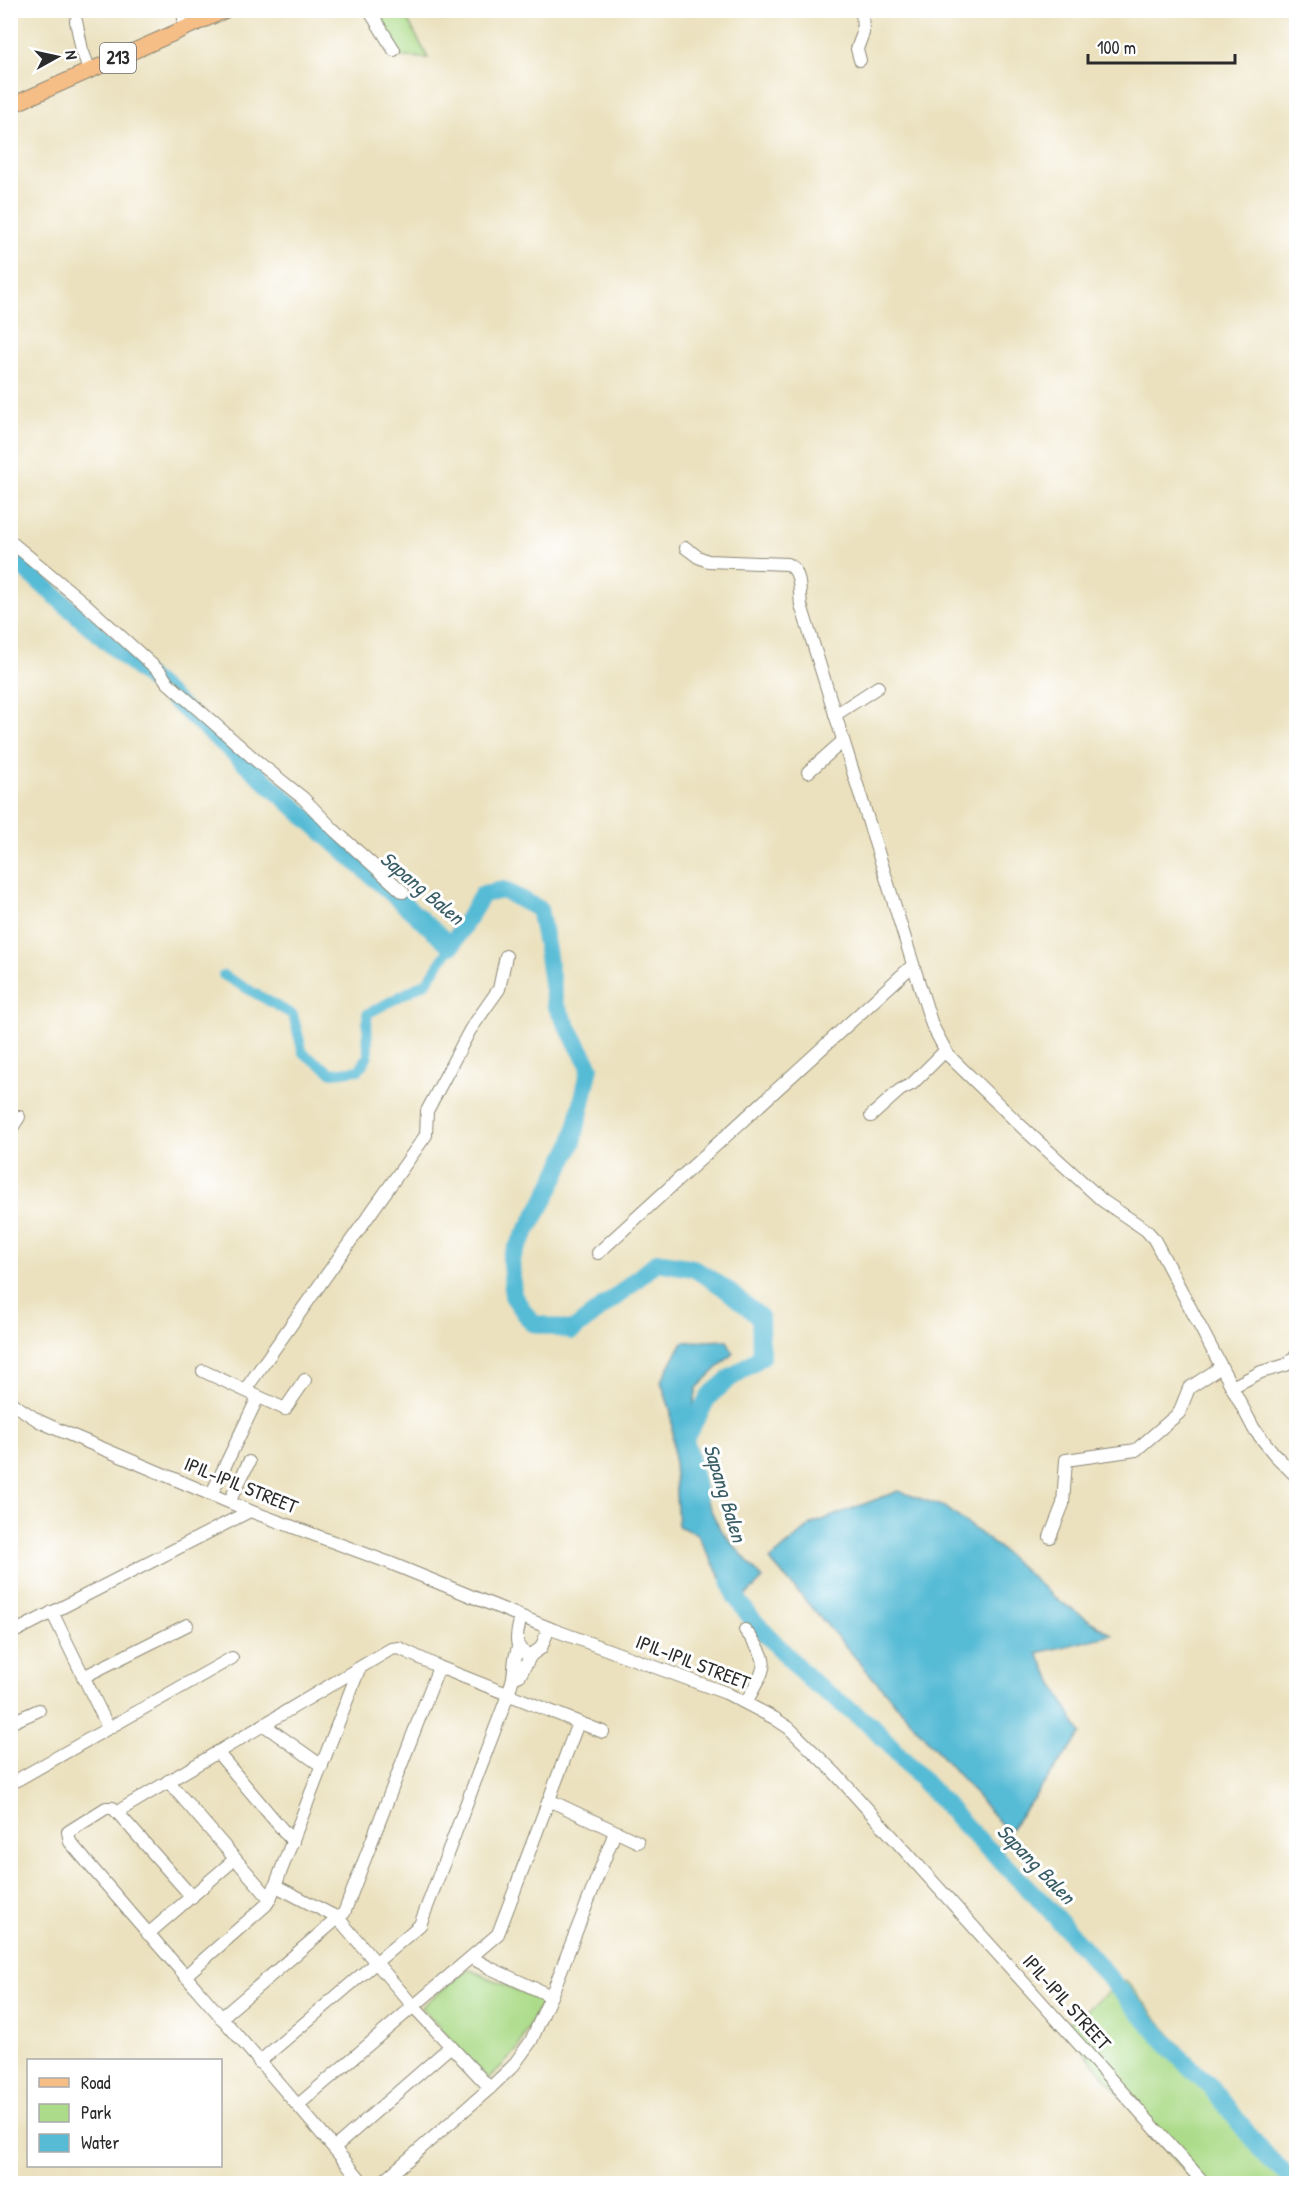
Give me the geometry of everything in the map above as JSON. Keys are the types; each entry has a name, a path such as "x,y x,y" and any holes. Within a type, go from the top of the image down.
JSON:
{"main road":[{"name":"213","path":"10,106 226,10"}],"street":[{"path":"184,10 184,29"},
{"path":"369,10 394,50"},
{"path":"860,60 857,49 863,33 862,10"},
{"path":"76,21 82,50 90,71"},
{"path":"10,541 82,602 161,673 167,682 259,763 303,798 334,830 404,892"},
{"path":"686,548 708,561 787,564 794,567 797,573 801,606 843,741 932,1025 945,1051 1022,1127 1103,1201 1146,1230 1154,1239 1260,1438 1296,1476"},
{"path":"835,715 878,687"},
{"path":"808,772 843,741"},
{"path":"245,1390 426,1135 427,1111 470,1030 499,989 506,956"},
{"path":"598,1253 913,965"},
{"path":"871,1116 900,1090 912,1084 945,1051"},
{"path":"10,1131 19,1117"},
{"path":"1232,1387 1261,1372 1286,1365 1296,1356"},
{"path":"1050,1537 1063,1504 1066,1460 1136,1450 1179,1413 1189,1388 1221,1366"},
{"path":"203,1371 285,1409 305,1380"},
{"path":"212,1495 258,1397"},
{"name":"IPIL-IPIL STREET","path":"10,1402 39,1421 250,1511 390,1563 549,1628 726,1693 789,1728 835,1773 1205,2184"},
{"path":"229,1502 249,1462"},
{"path":"10,1634 250,1511"},
{"path":"52,1612 108,1727"},
{"path":"259,2062 420,1925 508,1695 513,1678 518,1647 516,1636 521,1617"},
{"path":"84,1677 187,1625"},
{"path":"513,1678 520,1675 531,1655 541,1648 549,1628"},
{"path":"745,1630 760,1648 765,1661 746,1703"},
{"path":"518,1647 524,1653 531,1655"},
{"path":"117,1812 391,1649 399,1648 439,1667 603,1732"},
{"path":"10,1784 232,1658"},
{"path":"221,2018 338,1918 346,1907 439,1667"},
{"path":"185,1976 270,1899 359,1669"},
{"path":"10,1724 39,1710"},
{"path":"298,2105 498,1934 578,1723"},
{"path":"264,1725 322,1766"},
{"path":"217,1752 293,1842"},
{"path":"168,1781 270,1899"},
{"path":"549,1800 638,1842"},
{"path":"192,1897 113,1808 106,1808 70,1830 68,1836 70,1842 364,2184"},
{"path":"380,2184 490,2088 513,2066 531,2041 615,1832"},
{"path":"148,1934 235,1859"},
{"path":"276,1886 338,1918 414,2007 490,2088"},
{"path":"472,1958 551,1996"},
{"path":"334,2148 451,2046"}],"green space":[{"path":"375,11 403,11 428,58 402,57"},
{"path":"468,1969 542,2001 517,2050 488,2080 421,2007"},
{"path":"1125,1980 1296,2183 1195,2183 1063,2027"}],"water":[{"path":"727,1340 733,1353 697,1388 684,1454 720,1529 763,1579 736,1605 697,1534 678,1526 671,1412 661,1381 683,1342"},
{"path":"898,1491 945,1507 999,1548 1056,1599 1112,1635 1037,1653 1081,1734 1008,1832 770,1560 812,1524"}],"waterway":[{"name":"Sapang Balen","path":"10,558 151,680"},
{"name":"Sapang Balen","path":"155,683 451,946 483,894 503,890 539,909 555,1004 590,1067 573,1142 544,1201 511,1258 513,1296 532,1323 572,1331 657,1262 693,1268 723,1287 760,1317 761,1357 710,1395 685,1438 698,1496"},
{"path":"223,975 293,1015 303,1053 332,1073 359,1070 368,1056 367,1014 427,982 451,946"},
{"name":"Sapang Balen","path":"730,1581 735,1596 751,1618 810,1680 873,1727 968,1829 1046,1906 1179,2057 1211,2087 1265,2155 1296,2182"}]}
